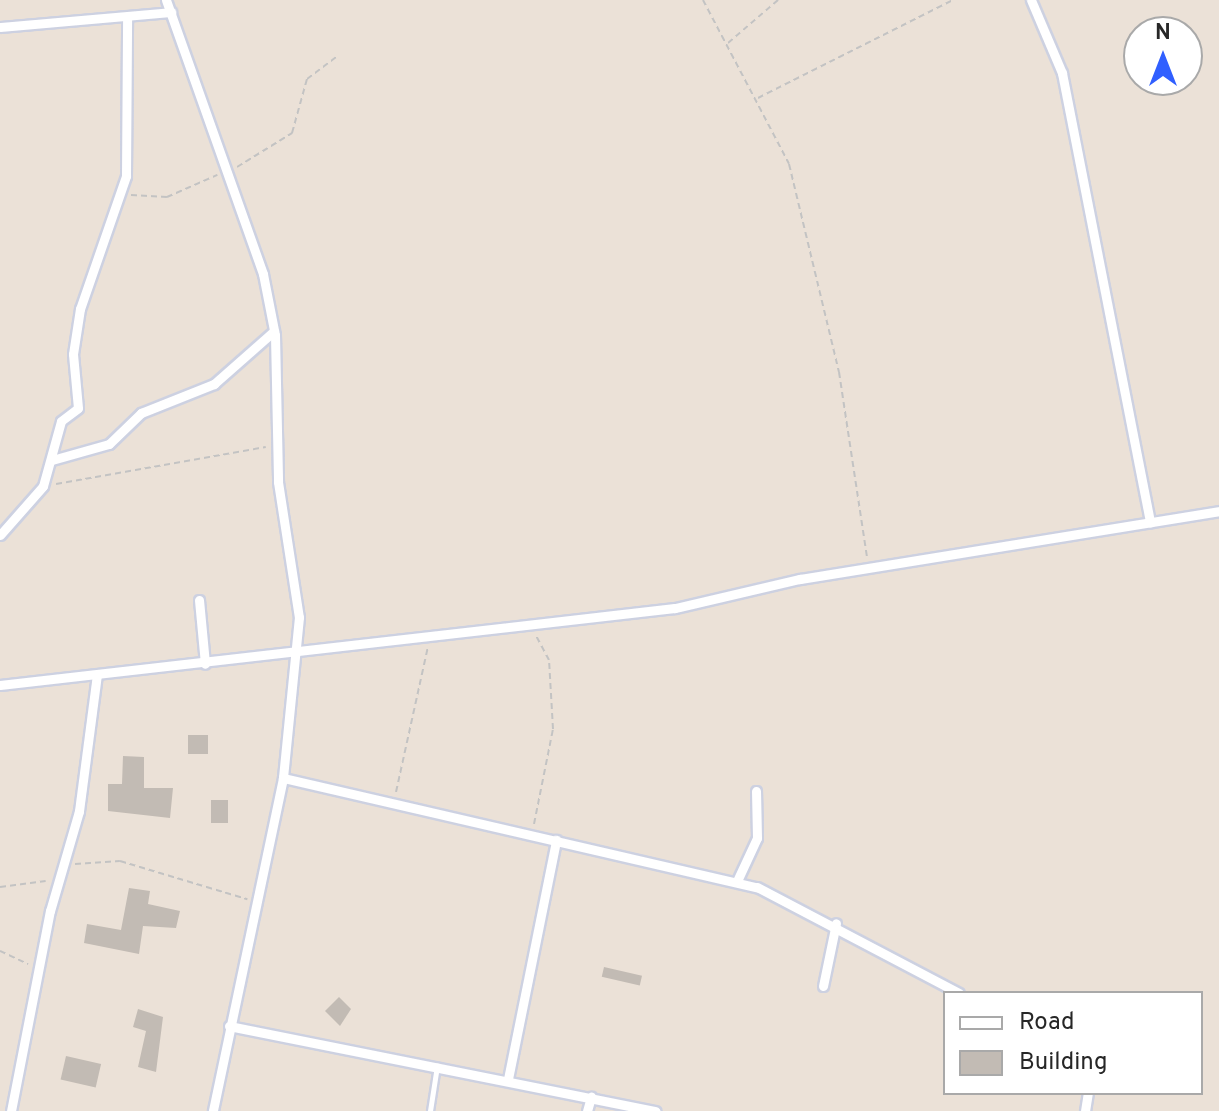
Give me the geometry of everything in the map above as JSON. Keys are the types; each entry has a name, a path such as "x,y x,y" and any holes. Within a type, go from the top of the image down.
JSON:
{"street":[{"path":"166,0 229,171 274,331 276,445 298,649 283,778 254,901 213,1111"},
{"path":"1031,0 1062,73 1150,522"},
{"path":"0,27 171,12"},
{"path":"0,535 43,486 61,421 77,412 73,354 80,309 120,201 129,124 127,17"},
{"path":"52,460 109,444 141,413 214,384 274,331"},
{"path":"0,685 205,664 298,649 527,622 675,608 868,569 1219,511"},
{"path":"199,600 205,664"},
{"path":"11,1111 62,867 79,811 97,675"},
{"path":"283,778 737,881 836,923 955,991"},
{"path":"737,881 757,838 756,791"},
{"path":"508,1079 556,840"},
{"path":"823,986 836,923"},
{"path":"229,1026 508,1079 656,1111"},
{"path":"587,1111 591,1097"}],"lane":[{"path":"430,1111 437,1065"}],"path":[{"path":"703,0 789,164 839,372 868,569"},
{"path":"727,43 778,0"},
{"path":"757,99 953,0"},
{"path":"120,201 139,192 167,197 229,171 292,133 307,79 338,56"},
{"path":"43,486 276,445"},
{"path":"527,622 549,660 553,729 530,835"},
{"path":"390,804 431,633"},
{"path":"62,867 120,861 254,901"},
{"path":"0,887 60,878"},
{"path":"0,951 39,972"}],"building":[{"path":"188,735 208,735 208,754 188,754"},
{"path":"123,756 144,757 144,788 173,788 170,818 108,811 108,784 122,784"},
{"path":"211,800 228,800 228,823 211,823"},
{"path":"129,888 150,891 148,904 180,911 176,928 143,926 139,954 84,943 87,924 121,930"},
{"path":"604,967 642,976 640,986 602,977"},
{"path":"339,997 351,1009 340,1026 325,1011"},
{"path":"138,1009 163,1017 156,1072 138,1067 146,1031 133,1027"},
{"path":"66,1056 101,1064 96,1087 61,1079"}]}
